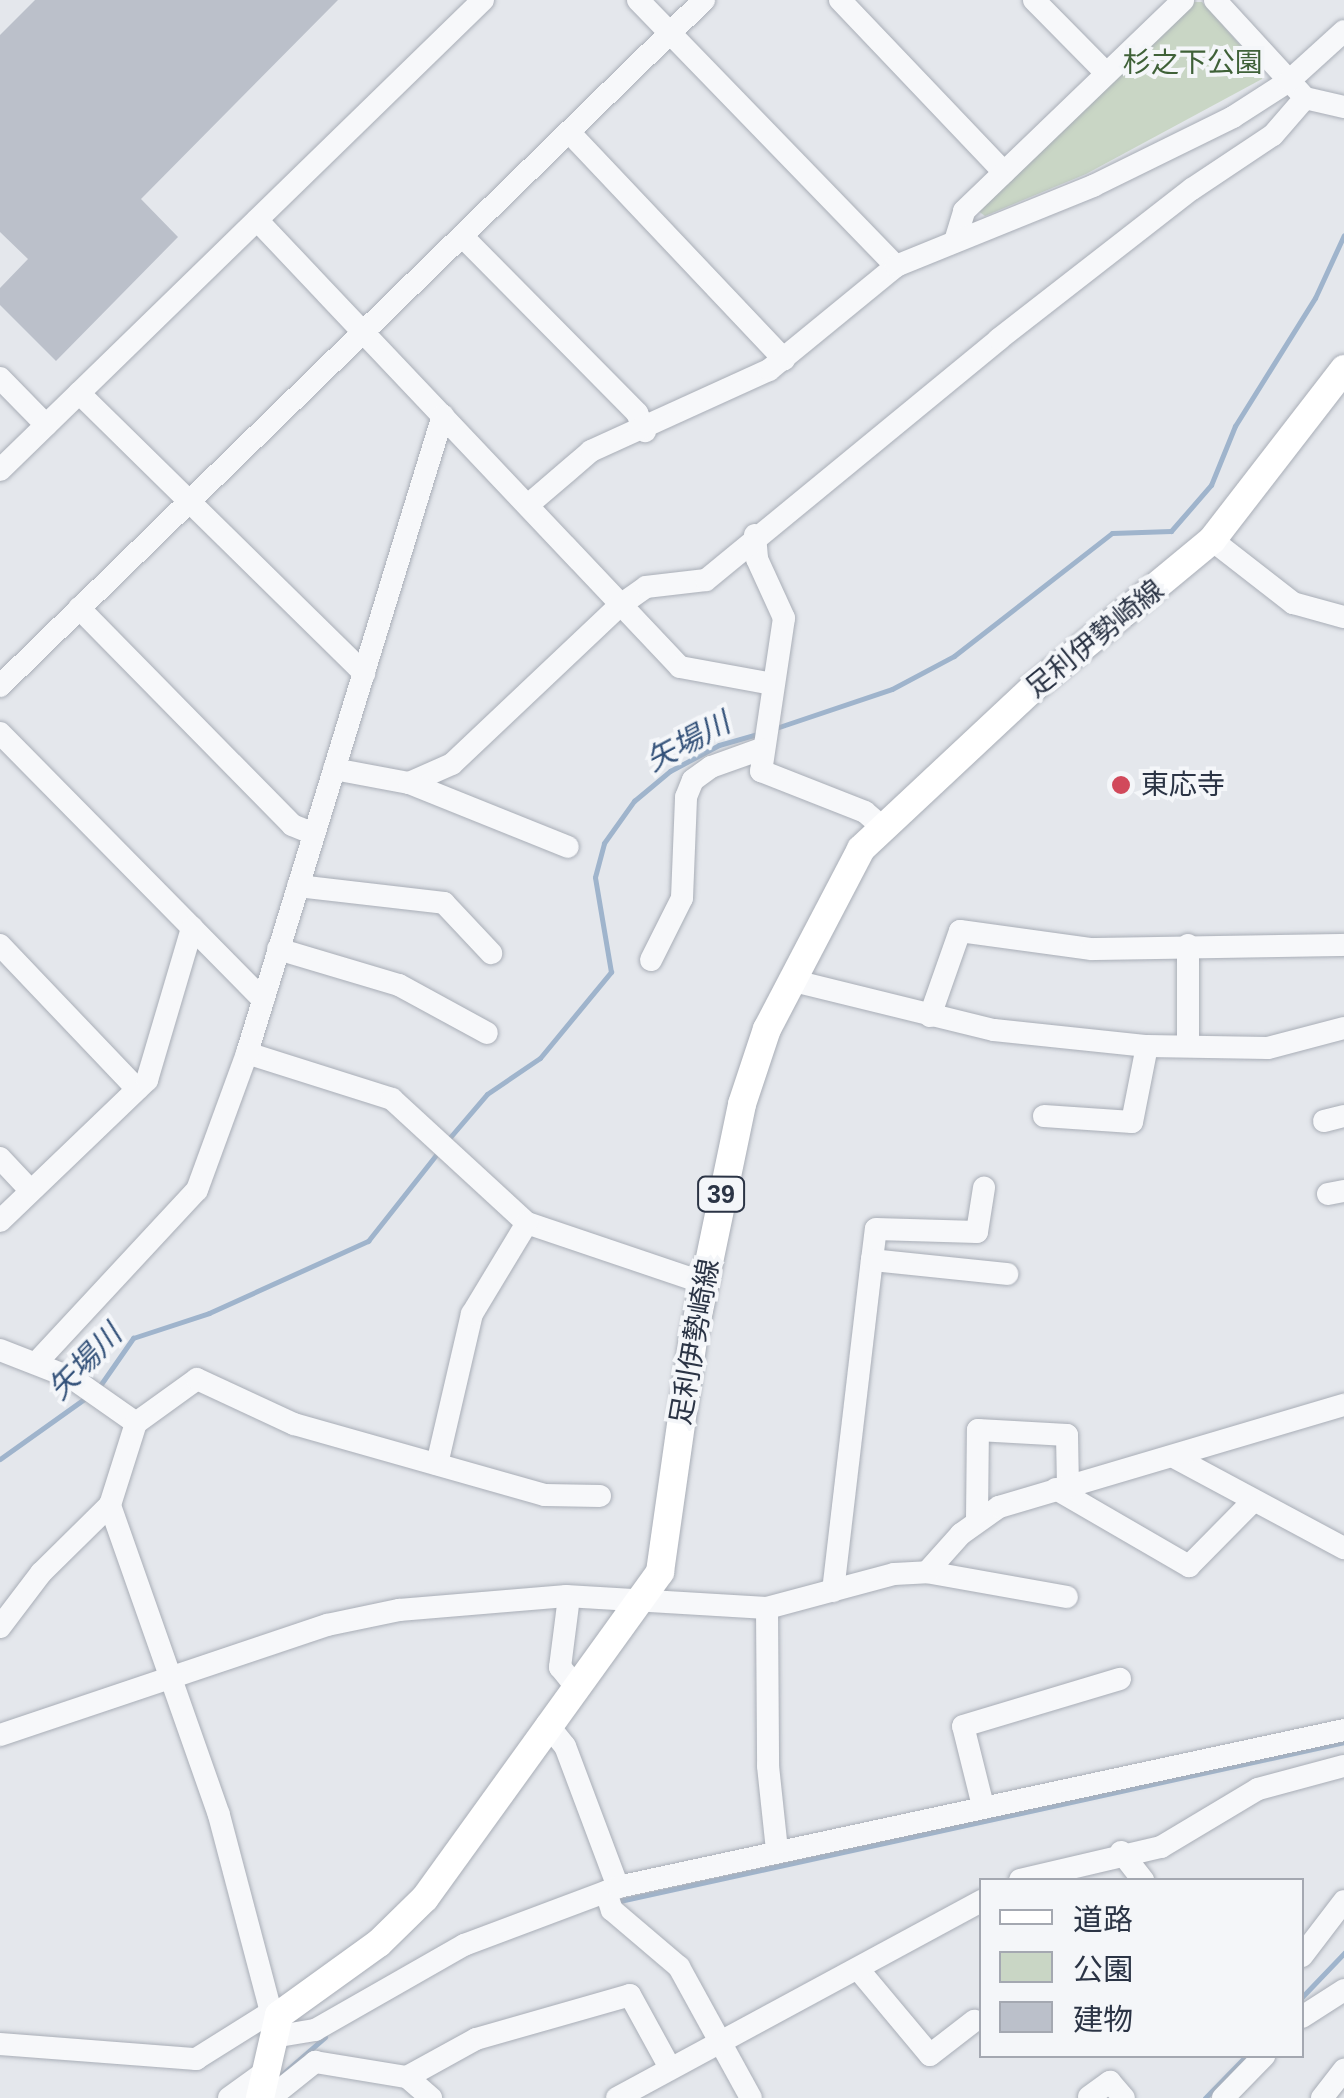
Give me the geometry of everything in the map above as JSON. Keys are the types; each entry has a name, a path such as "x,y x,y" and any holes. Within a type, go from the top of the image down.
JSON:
{"main road":[{"name":"足利伊勢崎線","path":"274,2021 404,1921 548,1724 644,1602 668,1540 704,1283 742,1104 790,980 847,872 880,825 1212,540 1344,369"},
{"path":"264,2091 274,2021"}],"street":[{"path":"0,470 483,0"},
{"path":"638,0 896,266"},
{"path":"0,686 704,0"},
{"path":"840,0 1004,172"},
{"path":"1034,0 1106,73"},
{"path":"956,238 964,211 1183,0"},
{"path":"1215,0 1297,89 1344,107"},
{"path":"409,783 452,764 619,606 646,587 706,580 755,536 1192,189 1273,135 1297,89 1344,30"},
{"path":"528,505 591,452 645,431 784,359 896,266 956,238 1092,186 1297,89"},
{"path":"569,132 784,359"},
{"path":"257,220 528,505 532,518 680,668 774,684"},
{"path":"462,236 637,413 645,431"},
{"path":"0,378 46,425"},
{"path":"80,392 364,674"},
{"path":"38,1361 197,1190 247,1053 443,415"},
{"path":"755,536 758,559 784,618 761,749 761,771 865,812 880,825"},
{"path":"1212,540 1293,603 1344,617"},
{"path":"80,608 292,825 314,834"},
{"path":"0,734 262,1000"},
{"path":"651,960 682,898 686,797 693,780 711,767 761,749"},
{"path":"334,769 409,783 568,847"},
{"path":"298,886 444,903 491,953"},
{"path":"0,1221 147,1080 192,928"},
{"path":"930,1016 960,931 1092,950 1188,945 1344,945"},
{"path":"0,945 137,1089"},
{"path":"1188,945 1188,1045"},
{"path":"278,949 399,985 487,1033"},
{"path":"790,980 994,1030 1146,1046 1268,1048 1344,1028"},
{"path":"1044,1116 1132,1122 1146,1046"},
{"path":"247,1053 392,1099 527,1223 704,1283"},
{"path":"0,1158 31,1191"},
{"path":"833,1591 876,1229 976,1232 984,1188"},
{"path":"437,1464 472,1314 527,1223"},
{"path":"872,1260 1007,1274"},
{"path":"0,1350 38,1361 136,1423"},
{"path":"0,1627 41,1573 110,1505 136,1423 196,1379 294,1424 546,1495 600,1496"},
{"path":"927,1572 978,1520 1062,1488 1344,1404"},
{"path":"978,1520 978,1430 1066,1435 1062,1488"},
{"path":"1174,1457 1344,1548"},
{"path":"1062,1488 1189,1566 1253,1501"},
{"path":"110,1505 219,1815 274,2021"},
{"path":"0,1734 326,1625 508,1597 767,1608 927,1572 1067,1597"},
{"path":"569,1597 560,1667 576,1688"},
{"path":"767,1608 777,1850"},
{"path":"983,1806 963,1726 1120,1679"},
{"path":"548,1724 565,1746 612,1890 612,1910 680,1967 750,2098"},
{"path":"0,2044 196,2059 274,2021 315,2030 464,1945 612,1890 777,1850 1344,1730"},
{"path":"1033,1878 1121,1852 1161,1846 1258,1789 1344,1766"},
{"path":"1121,1852 1141,1878"},
{"path":"1304,1953 1344,1901"},
{"path":"617,2098 979,1903"},
{"path":"858,1968 930,2055 974,2021"},
{"path":"1304,2016 1344,1990"},
{"path":"407,2077 476,2039 630,1995 670,2068"},
{"path":"1223,2098 1262,2058"},
{"path":"228,2098 264,2091 314,2062 407,2077 430,2098"},
{"path":"1322,2098 1344,2070"},
{"path":"1090,2097 1110,2082 1124,2098"}],"green space":[{"name":"杉之下公園","path":"1191,2 1202,2 1264,72 1262,79 1086,174 985,216 977,210"}],"building":[{"path":"35,0 338,0 141,199 178,237 56,361 0,305 0,288 28,259 0,232 0,35"}],"waterway":[{"name":"矢場川","path":"776,728 892,689 954,656 1112,533 1171,531 1211,485 1235,426 1315,298 1344,235"},
{"name":"矢場川","path":"446,1142 487,1094 540,1058 611,972 595,877 604,843 634,801 670,771 719,745 761,733"},
{"name":"矢場川","path":"99,1387 133,1338 209,1313 368,1241 439,1151"},
{"path":"0,1459 87,1397"},
{"path":"615,1902 1344,1742"},
{"path":"1304,1995 1344,1953"},
{"path":"277,2079 325,2037"},
{"path":"1205,2098 1244,2058"}],"place":[{"name":"東応寺","path":"1121,785"}]}
